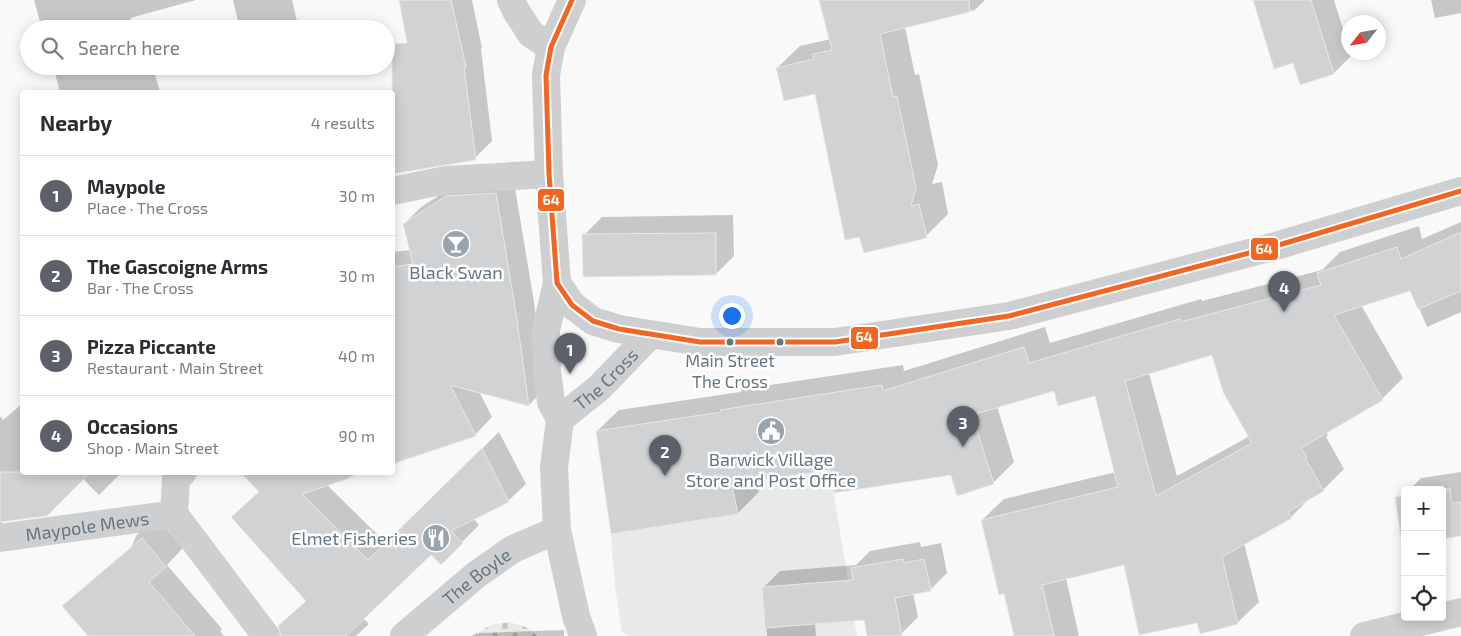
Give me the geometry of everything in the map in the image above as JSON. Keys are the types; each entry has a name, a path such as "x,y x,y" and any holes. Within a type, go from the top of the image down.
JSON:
{"street":[{"path":"511,0 531,34 551,47"},
{"name":"The Cross","path":"572,0 551,47 546,75 549,174 557,283 546,330 547,371 551,402 560,419 554,468 557,530 576,616 583,636"},
{"path":"395,190 446,180 549,174"},
{"path":"557,283 572,305 594,321 618,329 700,342 835,342 1009,316 1272,247 1461,191"},
{"name":"The Cross","path":"560,419 599,388 650,335"},
{"name":"Maypole Mews","path":"180,475 176,479 174,514 266,636"},
{"name":"Maypole Mews","path":"0,538 174,514"},
{"name":"The Boyle","path":"404,636 476,575 506,553 557,530"},
{"path":"1364,636 1453,622"}],"shaded area":[{"path":"818,396 857,636 630,636 622,632 615,586 611,534 596,431"}],"green space":[{"path":"509,622 528,628 537,636 471,636 491,625"}],"building":[{"path":"399,0 451,0 466,67 464,67 476,160 395,174 395,90 392,90 392,75 395,75 395,44 407,43"},
{"path":"819,0 969,0 970,12 880,34 893,97 897,96 916,188 911,206 919,204 927,238 864,253 859,237 845,240 815,94 784,101 776,68 814,59 813,54 832,50"},
{"path":"1253,0 1311,0 1334,74 1300,85 1293,63 1274,69"},
{"path":"496,193 529,406 450,385 476,436 395,463 395,267 413,264 403,224 446,196"},
{"path":"1461,232 1461,291 1418,309 1410,291 1334,315 1383,400 1301,448 1324,491 1288,512 1292,518 1222,557 1238,624 1200,634 1197,623 1139,635 1124,565 1042,585 1054,636 1014,636 1004,594 999,595 981,520 1118,487 1095,396 1058,406 1054,391 972,415 994,484 957,496 951,475 834,493 830,470 732,485 738,514 611,534 596,431 882,385 883,391 1024,347 1029,363 1180,319 1180,322 1321,285 1317,273 1397,247 1401,259","holes":["1212,355 1223,392 1252,443 1156,496 1125,381"]},
{"path":"716,233 716,275 583,277 582,234"},
{"path":"482,448 509,502 451,531 463,543 441,565 431,555 346,636 281,636 278,626 306,601 231,517 259,492 243,475 350,475 350,478 302,494 368,560"},
{"path":"0,472 20,472 20,475 88,475 47,516 0,522"},
{"path":"1450,488 1452,503 1461,502 1461,536 1446,538 1446,531 1446,489"},
{"path":"1401,496 1401,537 1395,497"},
{"path":"142,538 166,567 149,582 195,636 88,636 62,606"},
{"path":"903,559 904,563 924,559 931,591 895,598 902,636 867,636 864,620 765,628 762,587 853,580 851,568"}],"transit line":[{"name":"64","path":"572,0 551,47 546,75 549,174 557,283 572,305 593,321 619,329 700,342 835,342 1009,316 1272,247 1461,191"}],"place":[{"name":"Black Swan","path":"456,244"},
{"name":"Occasions","path":"1284,312"},
{"name":"Main Street The Cross","path":"730,342"},
{"name":"Maypole","path":"570,374"},
{"name":"Barwick Village Store and Post Office","path":"771,431"},
{"name":"Pizza Piccante","path":"963,447"},
{"name":"The Gascoigne Arms","path":"665,476"},
{"name":"Elmet Fisheries","path":"436,538"}]}
